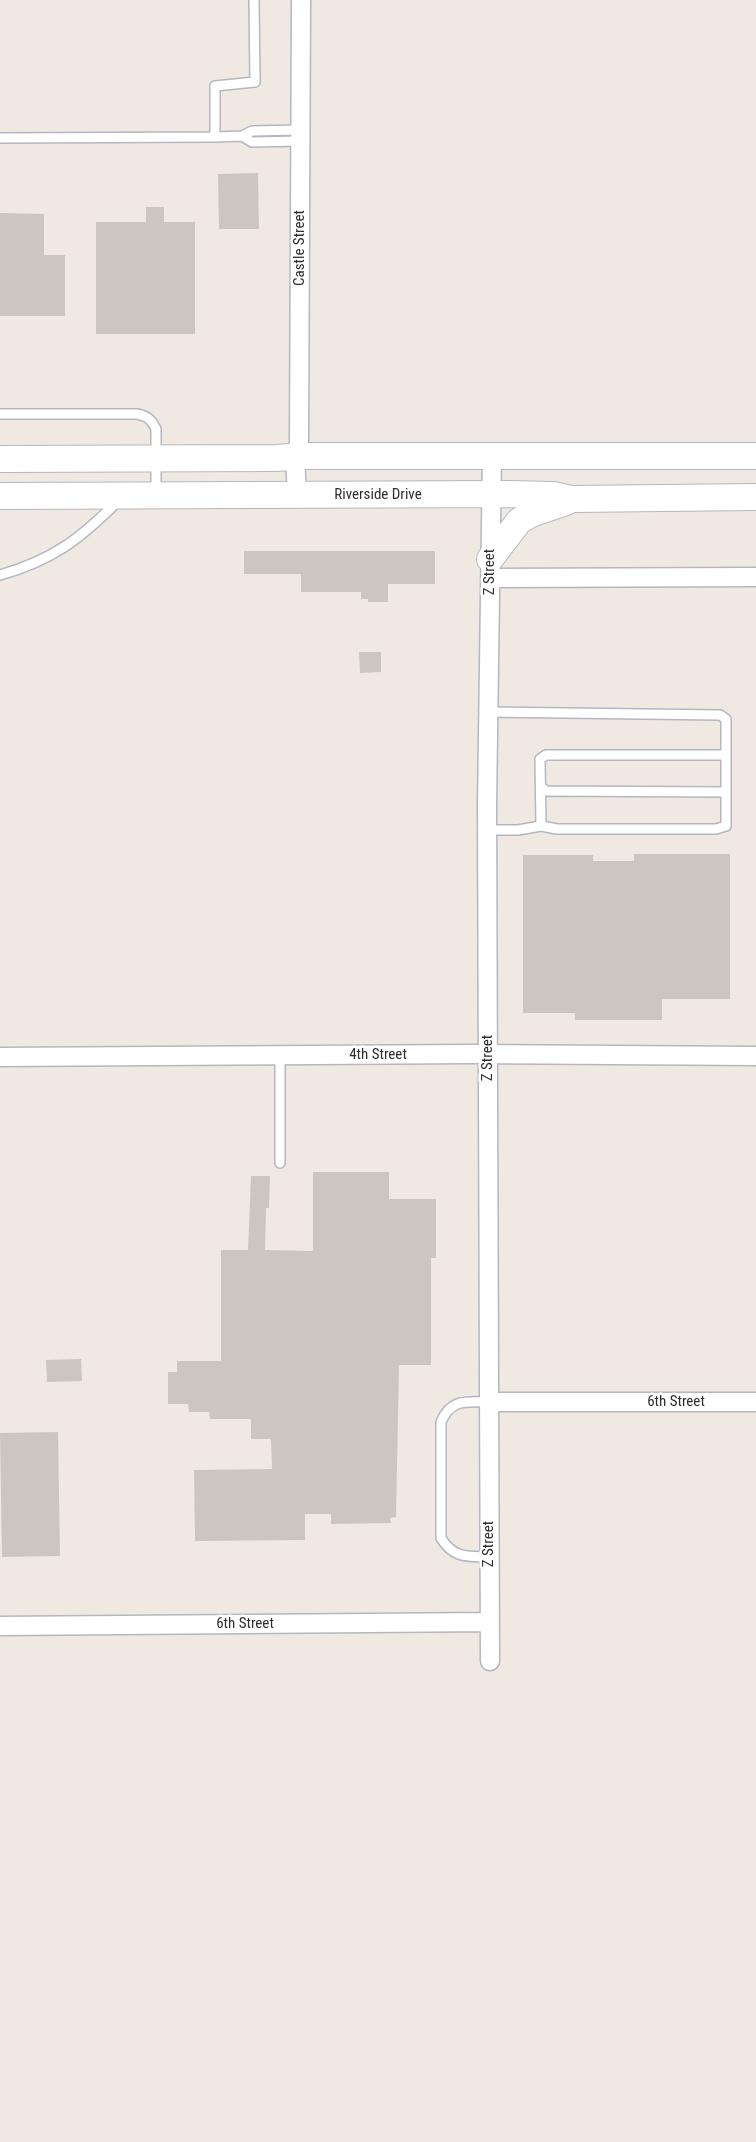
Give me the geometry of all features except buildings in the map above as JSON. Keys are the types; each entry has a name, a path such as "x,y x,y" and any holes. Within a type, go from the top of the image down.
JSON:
{"street":[{"name":"Castle Street","path":"297,495 295,457 299,443 301,0"},
{"name":"Z Street","path":"490,1661 488,830 492,456"},
{"path":"0,459 756,456"},
{"name":"Riverside Drive","path":"0,496 553,495 571,499 756,497"},
{"path":"571,499 519,521 490,568 756,577"},
{"name":"4th Street","path":"0,1057 756,1056"},
{"name":"6th Street","path":"489,1402 756,1402"},
{"name":"6th Street","path":"0,1626 490,1622"}],"lane":[{"path":"215,137 215,86 255,82 254,0"},
{"path":"0,138 215,137 242,136 252,131 300,135"},
{"path":"242,136 252,142 300,135"},
{"path":"0,414 137,414 146,416 156,429 156,495"},
{"path":"0,575 28,567 52,555 81,536 125,495"},
{"path":"488,830 518,830 541,826 557,830 716,829 726,826 726,719 720,715 489,712"},
{"path":"541,826 540,759 546,755 726,755"},
{"path":"541,788 546,791 726,792"},
{"path":"280,1055 280,1163"},
{"path":"489,1402 461,1402 446,1410 441,1422 441,1538 448,1549 457,1555 489,1557"}]}
